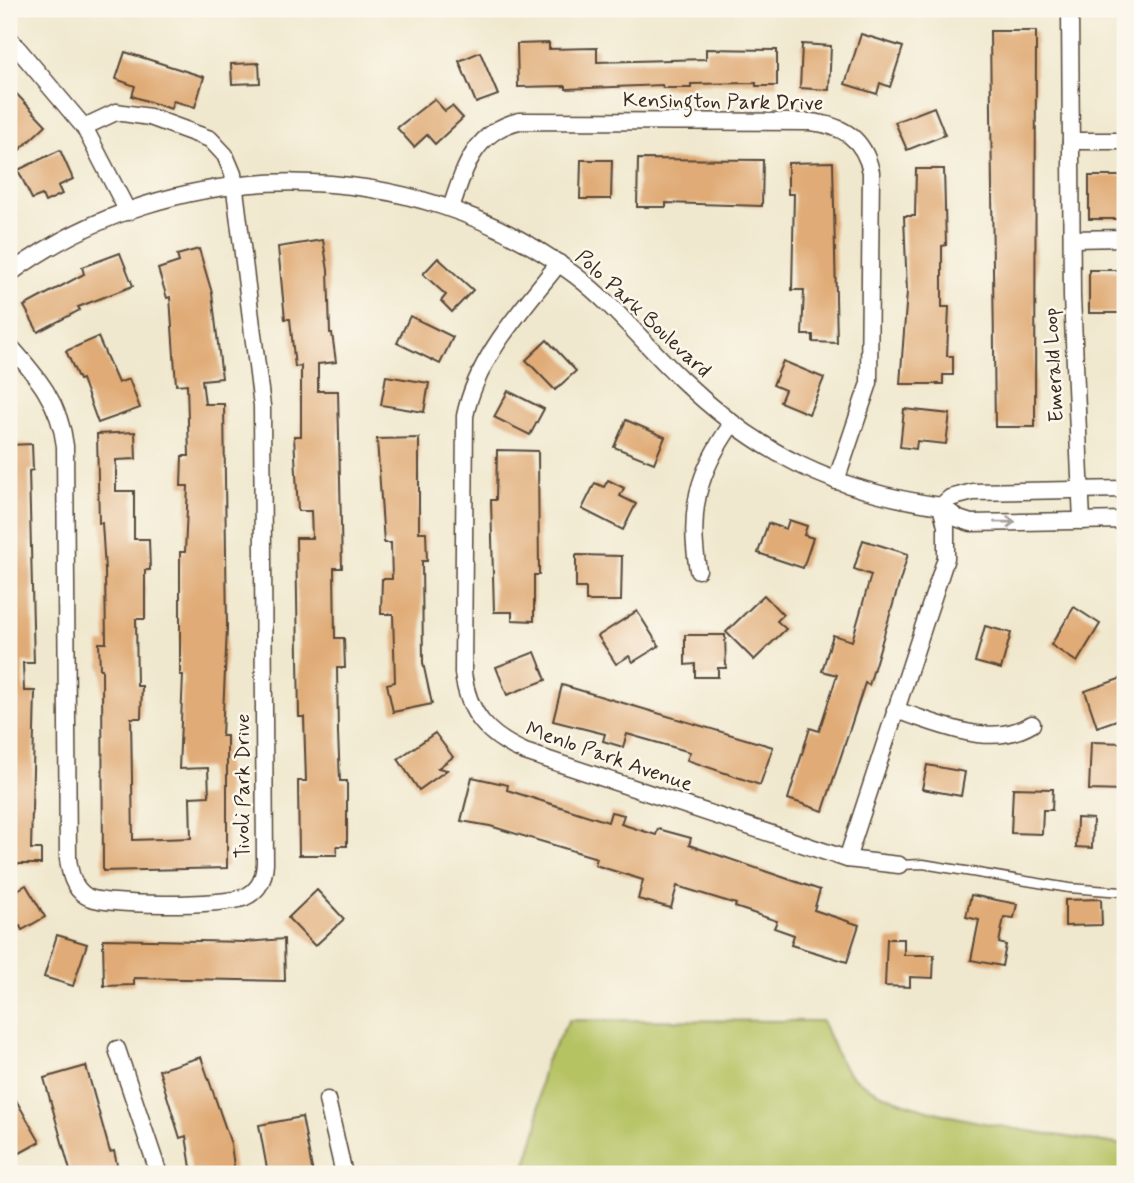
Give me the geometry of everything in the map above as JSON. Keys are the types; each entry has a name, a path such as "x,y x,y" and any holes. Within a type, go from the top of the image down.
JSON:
{"street":[{"name":"Emerald Loop","path":"1070,9 1072,239 1082,521"},
{"path":"9,38 84,127 128,212"},
{"name":"Tivoli Park Drive","path":"9,345 48,392 60,417 65,446 68,859 73,881 86,896 107,903 225,902 246,897 261,884 265,863 262,426 256,342 234,184 222,149 210,139 190,130 126,111 109,114 84,127"},
{"name":"Kensington Park Drive","path":"451,208 469,160 481,141 499,128 519,121 810,122 836,126 848,132 864,150 871,172 871,357 866,396 836,481"},
{"path":"1071,141 1125,141"},
{"name":"Polo Park Boulevard","path":"9,274 56,244 128,212 190,192 234,184 344,186 393,193 451,208 503,230 559,263 605,300 681,379 732,424 774,453 836,481 886,497 941,506"},
{"path":"1072,239 1125,239"},
{"name":"Menlo Park Avenue","path":"559,263 491,354 472,389 465,416 463,673 473,709 491,733 525,752 847,859 899,865"},
{"path":"698,570 694,523 698,489 709,458 732,424"},
{"path":"941,506 950,498 973,492 1125,489"},
{"path":"941,506 959,519 971,523 1125,520"},
{"path":"941,506 947,548"},
{"path":"847,859 947,548 953,536 971,523"},
{"path":"895,710 992,736 1020,731 1032,724"},
{"path":"117,1049 159,1174"},
{"path":"327,1100 344,1174"}],"lane":[{"path":"899,865 923,864 1069,888 1122,892"}],"green space":[{"path":"569,1020 822,1021 845,1068 870,1088 901,1102 938,1113 1021,1130 1125,1145 1125,1174 523,1174 538,1125 540,1084 546,1061"}],"building":[{"path":"990,31 1036,31 1035,427 995,427"},
{"path":"861,34 903,47 890,87 880,83 877,94 845,84"},
{"path":"549,43 549,49 597,48 597,62 706,59 706,49 777,50 777,86 756,86 756,83 691,84 691,88 663,88 662,85 566,89 566,86 518,87 517,44"},
{"path":"802,44 831,46 829,90 800,88"},
{"path":"125,52 204,77 195,107 173,101 171,109 132,96 135,86 116,79"},
{"path":"480,52 498,95 476,103 459,61"},
{"path":"259,63 260,83 232,84 231,64"},
{"path":"9,86 46,125 9,160"},
{"path":"434,99 445,111 452,106 463,118 435,144 427,135 414,147 397,128"},
{"path":"934,107 945,135 907,150 895,122"},
{"path":"60,150 73,179 58,186 62,194 45,202 42,195 32,199 18,170"},
{"path":"638,159 763,160 762,206 666,203 666,207 637,207"},
{"path":"581,160 612,160 611,199 580,199"},
{"path":"833,162 837,343 813,342 813,335 802,335 804,290 792,290 794,194 788,194 788,163"},
{"path":"916,169 944,169 946,245 942,246 942,307 949,307 947,356 953,356 953,375 943,375 943,384 900,384 907,292 904,216 915,216"},
{"path":"1089,176 1125,176 1125,219 1089,219"},
{"path":"323,240 328,270 330,333 336,362 318,364 318,391 338,391 342,568 334,568 335,638 344,638 345,668 337,668 340,781 347,781 347,846 337,846 337,855 299,855 298,781 306,781 304,717 299,717 296,538 312,538 311,511 298,511 294,436 301,436 301,366 295,367 290,319 285,319 278,247"},
{"path":"199,249 212,293 222,378 202,380 205,404 224,404 227,628 222,736 227,736 227,868 103,871 102,669 99,643 106,643 105,570 102,523 99,523 97,434 135,432 136,459 116,460 116,491 134,491 134,539 149,539 150,570 145,570 145,619 136,619 137,686 142,686 141,718 131,718 133,840 191,838 190,797 209,796 208,768 179,769 183,675 180,675 180,552 185,552 188,486 181,486 182,456 189,456 187,384 176,385 170,297 167,298 158,269 179,262 177,255"},
{"path":"120,253 133,286 78,307 80,310 38,332 24,306 84,274 82,267"},
{"path":"438,258 473,290 452,312 441,301 446,295 423,274"},
{"path":"1089,270 1125,270 1125,313 1089,313"},
{"path":"410,316 453,337 440,364 397,343"},
{"path":"98,337 118,383 129,379 140,408 98,423 82,379 79,380 66,351"},
{"path":"547,340 576,371 555,390 526,360"},
{"path":"783,361 824,378 809,414 780,402 785,390 773,385"},
{"path":"386,376 429,383 424,412 381,405"},
{"path":"508,391 544,409 530,435 494,417"},
{"path":"904,409 950,414 946,444 917,441 916,449 900,447"},
{"path":"626,420 665,437 654,463 614,447"},
{"path":"419,438 419,532 426,532 427,561 422,561 423,663 432,704 393,712 387,684 395,682 393,614 381,614 382,579 392,579 391,543 384,543 377,439"},
{"path":"32,444 33,470 29,471 34,663 23,663 24,691 35,691 31,849 41,849 41,864 9,864 9,445"},
{"path":"497,450 538,451 539,575 534,575 534,621 512,620 512,612 494,612 491,500 496,500"},
{"path":"608,480 624,488 620,496 636,504 623,530 582,509 595,483 604,487"},
{"path":"789,520 807,526 804,535 813,538 803,568 758,553 768,523 786,529"},
{"path":"863,540 908,554 869,685 865,683 823,811 788,799 810,728 819,731 837,675 822,671 833,635 852,641 871,575 854,569"},
{"path":"576,555 622,556 621,601 586,601 586,588 576,588"},
{"path":"764,595 783,615 777,621 786,629 754,660 726,632"},
{"path":"1074,607 1100,624 1077,662 1051,645"},
{"path":"637,611 659,646 633,662 629,656 616,664 598,636"},
{"path":"985,626 1011,633 1001,669 975,662"},
{"path":"685,635 725,635 726,668 718,668 718,677 695,677 695,664 685,665"},
{"path":"535,652 546,680 507,695 496,667"},
{"path":"1125,677 1125,717 1097,727 1085,691"},
{"path":"562,685 773,747 760,785 687,760 690,752 627,734 623,747 603,741 605,734 553,721"},
{"path":"435,733 453,757 438,768 447,770 419,790 398,759"},
{"path":"1091,742 1125,743 1125,791 1089,790"},
{"path":"927,765 965,772 961,796 922,789"},
{"path":"472,777 508,785 507,790 608,822 611,812 624,815 621,824 656,835 658,829 691,838 689,845 820,890 814,910 859,925 847,962 791,945 794,935 774,928 777,921 735,907 736,904 677,886 671,908 638,899 643,880 595,865 597,858 490,826 461,821"},
{"path":"1013,788 1053,789 1052,810 1043,810 1042,834 1011,833"},
{"path":"1077,818 1093,819 1092,848 1076,847"},
{"path":"26,885 45,917 22,930 20,926 9,932 9,895"},
{"path":"317,890 344,919 315,946 288,918"},
{"path":"971,895 1017,904 1014,918 1004,917 999,943 1006,945 1002,966 971,960 979,920 966,917"},
{"path":"1101,899 1102,925 1065,926 1065,900"},
{"path":"57,935 87,944 73,986 44,977"},
{"path":"103,939 246,942 284,939 285,981 134,978 134,985 104,986"},
{"path":"887,939 904,939 904,955 934,955 933,978 910,977 910,987 885,986"},
{"path":"201,1057 231,1144 235,1174 192,1174 186,1136 180,1138 159,1070"},
{"path":"86,1066 110,1152 114,1151 119,1174 71,1174 44,1078"},
{"path":"9,1088 40,1142 9,1159"},
{"path":"302,1117 313,1174 268,1174 259,1125"}]}
